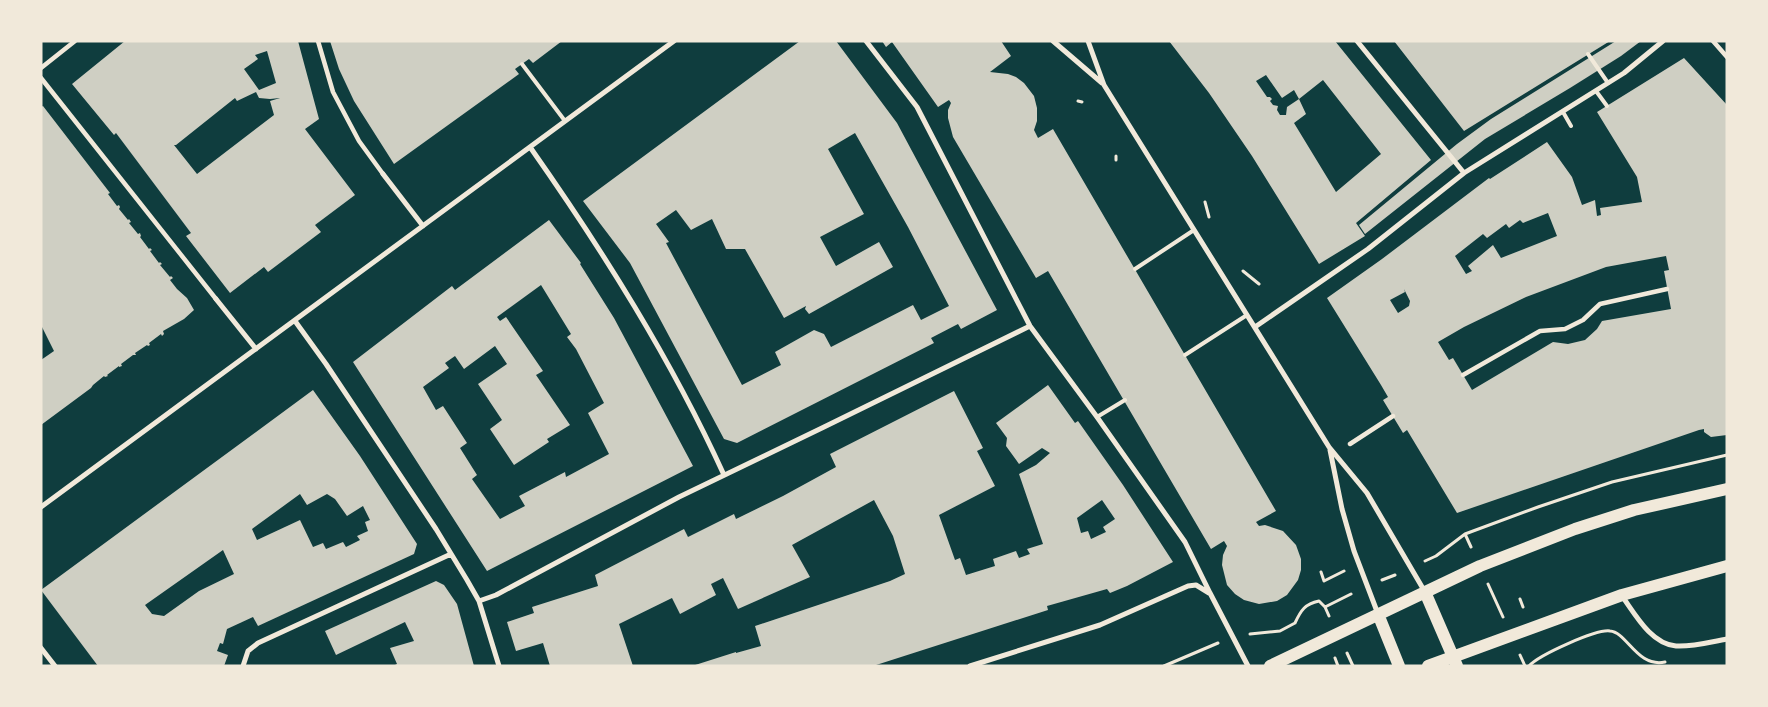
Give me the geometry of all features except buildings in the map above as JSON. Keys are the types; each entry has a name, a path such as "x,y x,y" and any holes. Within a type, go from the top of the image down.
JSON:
{"main road":[{"path":"1270,666 1480,566 1574,529 1634,510 1727,489"},
{"path":"1428,666 1455,661 1511,634 1622,596 1727,566"},
{"path":"1425,592 1455,661"},
{"path":"1378,614 1399,666"}],"street":[{"path":"41,68 75,41"},
{"path":"318,41 333,92 359,141 423,226"},
{"path":"41,507 674,41"},
{"path":"866,41 917,108 1030,326 1185,542 1248,666"},
{"path":"1053,41 1104,85"},
{"path":"1088,41 1104,85 1329,447 1366,493 1425,592"},
{"path":"1255,328 1368,249 1464,173 1624,73 1663,41"},
{"path":"1713,41 1727,57"},
{"path":"1358,42 1464,173"},
{"path":"41,78 256,349"},
{"path":"530,147 609,264 656,342 724,475"},
{"path":"1463,375 1540,331 1565,329 1583,320 1600,304 1667,289"},
{"path":"295,321 326,364 480,601 499,666"},
{"path":"480,601 496,595 679,497 1030,326"},
{"path":"1350,444 1393,416"},
{"path":"1329,447 1342,509 1354,551 1378,614"},
{"path":"243,666 248,650 258,643 450,554"},
{"path":"970,666 1100,625 1188,586 1196,585 1210,593"},
{"path":"1622,596 1641,623 1656,638 1674,646 1697,645 1727,639"},
{"path":"41,648 54,666"}],"lane":[{"path":"1588,54 1608,83"},
{"path":"522,64 565,121"},
{"path":"1596,91 1607,106"},
{"path":"1563,112 1571,126"},
{"path":"1135,269 1194,230"},
{"path":"1185,355 1247,315"},
{"path":"1097,417 1124,400"}],"path":[{"path":"1078,101 1082,102"},
{"path":"1205,202 1209,217"},
{"path":"1243,271 1259,284"},
{"path":"1436,556 1465,534 1612,482 1727,455"},
{"path":"1465,534 1525,666"},
{"path":"1321,572 1324,581 1345,571"},
{"path":"1520,599 1522,607"},
{"path":"1164,666 1233,637 1280,631 1295,623 1302,608 1311,602 1319,601 1328,613"},
{"path":"1325,607 1337,601"},
{"path":"1529,666 1534,661 1561,647 1591,635 1611,631"},
{"path":"1348,655 1353,666"},
{"path":"1334,657 1338,666"}]}
